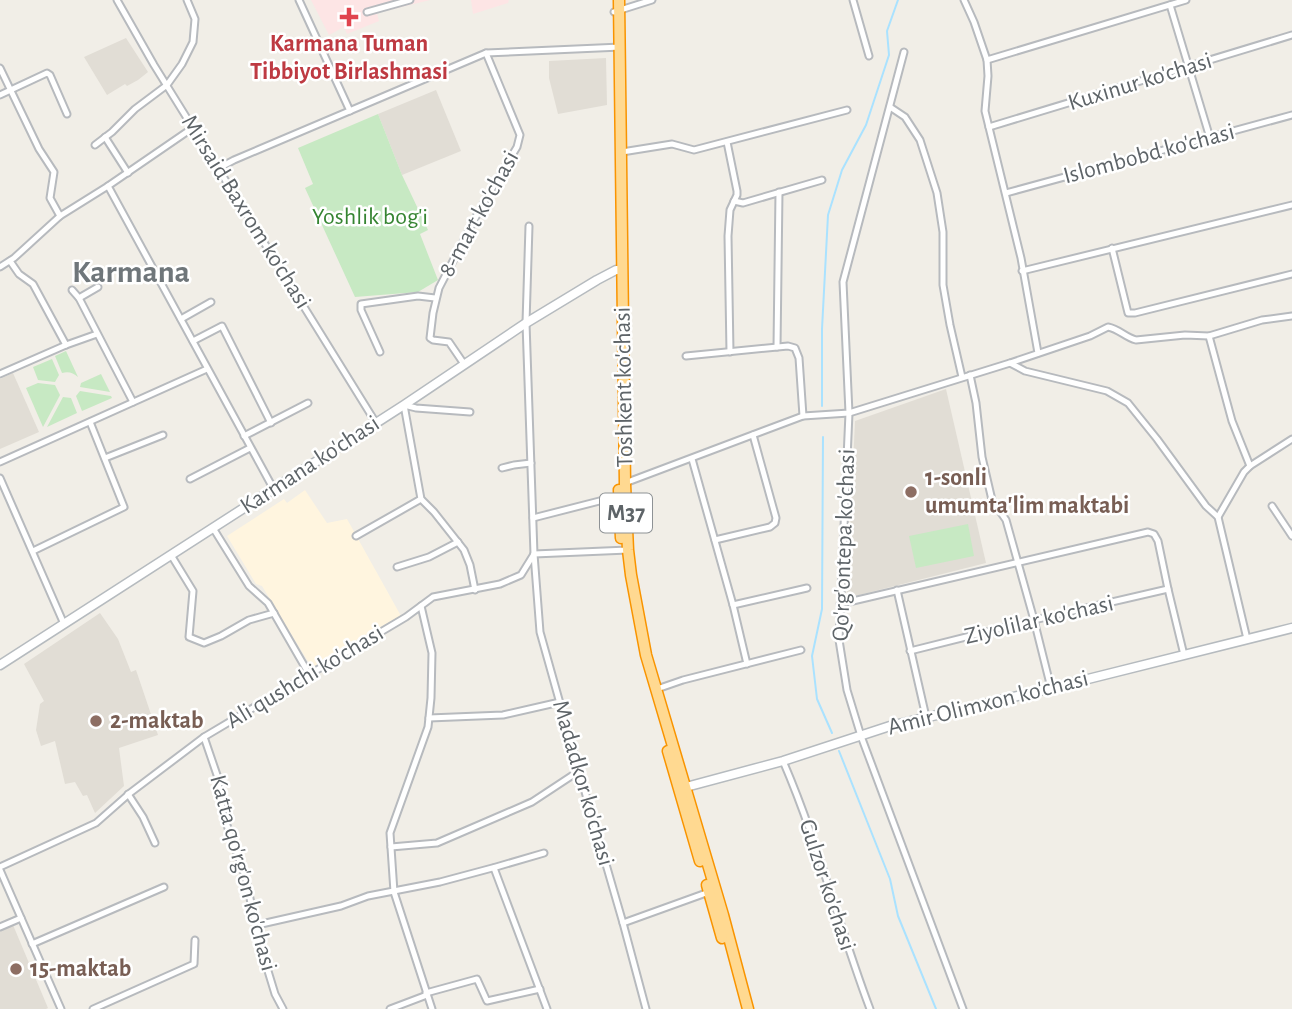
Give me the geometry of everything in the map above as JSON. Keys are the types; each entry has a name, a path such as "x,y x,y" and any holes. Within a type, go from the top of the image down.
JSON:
{"highway":[{"name":"Toshkent ko'chasi","path":"613,0 618,7 621,488 629,602 641,657 748,1009"},
{"name":"Toshkent ko'chasi","path":"618,47 622,152 619,270"},
{"name":"Toshkent ko'chasi","path":"625,550 644,642 741,1009"}],"main road":[{"name":"Karmana ko'chasi","path":"0,665 404,405 526,323 597,280 619,270"},
{"name":"Amir Olimxon ko'chasi","path":"682,788 783,761 890,726 1292,628"}],"street":[{"name":"Mirsaid Baxrom ko'chasi","path":"117,0 376,423"},
{"path":"95,145 167,85 182,64 193,42 195,19 187,0"},
{"path":"299,0 350,110"},
{"path":"367,12 410,0"},
{"path":"618,7 652,0"},
{"path":"853,0 869,56"},
{"path":"964,0 987,60 985,111 1021,258 1038,353"},
{"path":"987,60 1186,0"},
{"path":"1170,5 1210,138"},
{"name":"Kuxinur ko'chasi","path":"989,127 1292,35"},
{"path":"219,169 234,160 486,53 618,47"},
{"name":"Qo'rg'ontepa ko'chasi","path":"904,52 843,282 849,413 839,640 847,690 861,736 963,1009"},
{"name":"8-mart ko'chasi","path":"464,364 449,342 430,338 435,298 481,207 517,146 520,135 486,53"},
{"path":"0,68 39,149 54,172 50,198 60,216"},
{"path":"0,94 47,73 67,114"},
{"path":"890,107 905,117 920,140 937,193 943,232 943,285 962,377"},
{"path":"622,152 672,144 694,150 847,110"},
{"name":"Islombobd ko'chasi","path":"1006,193 1292,115"},
{"path":"0,267 60,216 194,127"},
{"path":"105,137 128,173"},
{"path":"727,142 737,191 730,210 730,352"},
{"path":"734,201 743,202 822,180"},
{"path":"108,186 273,488"},
{"path":"777,347 779,192"},
{"path":"1022,271 1292,205"},
{"name":"Madadkor ko'chasi","path":"529,226 526,323 534,554 540,632 646,1009"},
{"path":"1112,248 1128,313 1292,274"},
{"path":"10,261 19,274 33,284 66,345"},
{"path":"79,298 98,287"},
{"path":"72,290 79,298 133,402"},
{"name":"8-mart ko'chasi","path":"380,352 361,310 361,304 418,296 435,298"},
{"path":"181,319 211,302"},
{"path":"533,518 621,488 803,415 849,413 1010,363 1090,336 1108,327 1136,340 1209,336 1262,320 1292,316"},
{"path":"192,341 222,326 271,423"},
{"path":"0,374 97,334"},
{"path":"1209,336 1232,421 1250,466"},
{"path":"686,356 788,346 795,348 799,358 803,415"},
{"path":"1010,363 1026,371 1107,391 1128,403 1206,506 1218,517 1247,639"},
{"path":"0,462 207,369"},
{"path":"970,375 980,428 982,457 992,500 1006,520 1051,688"},
{"path":"244,436 308,403"},
{"path":"470,412 404,405 421,499 464,550 475,590"},
{"path":"33,551 124,507 90,422"},
{"path":"105,458 163,435"},
{"path":"715,540 770,527 775,523 776,518 753,435"},
{"path":"1218,517 1244,472 1292,439"},
{"path":"190,479 250,448"},
{"path":"692,459 747,664"},
{"path":"502,468 531,463"},
{"path":"0,478 64,624"},
{"path":"356,536 421,499"},
{"path":"1272,506 1292,536"},
{"path":"213,528 249,586 268,603 309,674"},
{"path":"840,604 1148,532 1154,534 1158,541 1184,654"},
{"path":"397,567 429,558 457,542"},
{"path":"534,554 625,550"},
{"name":"Ali qushchi ko'chasi","path":"0,869 96,823 128,794 204,737 433,597 500,584 521,575 534,554"},
{"path":"171,555 193,592 189,637 204,643 249,620 274,613"},
{"path":"733,605 807,589"},
{"name":"Ziyolilar ko'chasi","path":"910,651 1168,589"},
{"path":"897,590 926,717"},
{"path":"421,606 432,653 428,727 390,833 394,892 432,1009"},
{"path":"657,689 682,680 801,650"},
{"path":"429,718 503,715 560,702"},
{"name":"Katta qo'rg'on ko'chasi","path":"204,737 217,775 223,814 245,876 261,948 275,994 283,1009"},
{"name":"Gulzor ko'chasi","path":"783,761 801,805 850,957 870,1009"},
{"path":"391,847 437,843 532,802 579,771"},
{"path":"128,794 135,802 155,843"},
{"path":"257,925 341,906 368,896 440,882 544,853"},
{"path":"494,868 547,1009"},
{"path":"0,869 61,1009"},
{"path":"32,944 164,887"},
{"path":"623,923 709,892"},
{"path":"0,927 21,918"},
{"path":"93,1009 194,964 195,940"},
{"path":"390,1009 427,994 477,979 487,1001 540,989"}],"shaded area":[{"name":"Karmana Tuman Tibbiyot Birlashmasi","path":"311,0 430,0 377,13 379,21 347,34 344,27 329,35"},
{"name":"Karmana Tuman Tibbiyot Birlashmasi","path":"471,0 509,0 508,3 473,14"},
{"path":"126,38 148,72 107,95 84,57"},
{"path":"606,58 607,105 558,114 549,78 549,61"},
{"path":"436,90 461,151 402,175 378,114"},
{"path":"13,373 39,432 0,449 0,379"},
{"name":"1-sonli umumta'lim maktabi","path":"946,389 986,563 847,598 855,421"},
{"path":"305,490 327,523 347,519 401,616 312,668 262,586 256,584 227,536 284,499 287,503"},
{"name":"2-maktab","path":"100,613 118,639 131,672 136,670 158,735 119,748 124,786 95,813 87,795 83,796 75,782 65,784 55,741 41,746 36,730 40,704 44,701 24,664"},
{"name":"15-maktab","path":"13,925 48,1008 46,1009 0,1009 0,931"}],"green space":[{"name":"Yoshlik bog'i","path":"378,114 402,175 428,230 420,234 438,280 418,292 355,297 305,188 313,184 298,148"},
{"path":"66,351 78,377 67,372 62,373 55,356"},
{"path":"52,359 59,375 55,382 38,380 33,367"},
{"path":"101,374 110,392 80,387 81,383"},
{"path":"38,383 55,385 60,395 43,427 26,388"},
{"path":"80,391 112,398 82,411 76,396"},
{"path":"63,397 71,398 77,413 47,427"},
{"path":"968,524 974,556 916,568 909,536"}],"waterway":[{"path":"822,406 822,329 828,215 842,170 866,125 889,55 887,31 898,0"},
{"path":"823,437 822,609 812,656 817,699 832,733"},
{"path":"839,751 890,879 898,916 936,1009"}],"place":[{"name":"Karmana Tuman Tibbiyot Birlashmasi","path":"349,17"},
{"name":"1-sonli umumta'lim maktabi","path":"911,492"},
{"name":"2-maktab","path":"96,721"},
{"name":"15-maktab","path":"16,969"}],"district":[{"name":"Karmana","path":"131,272"}]}
